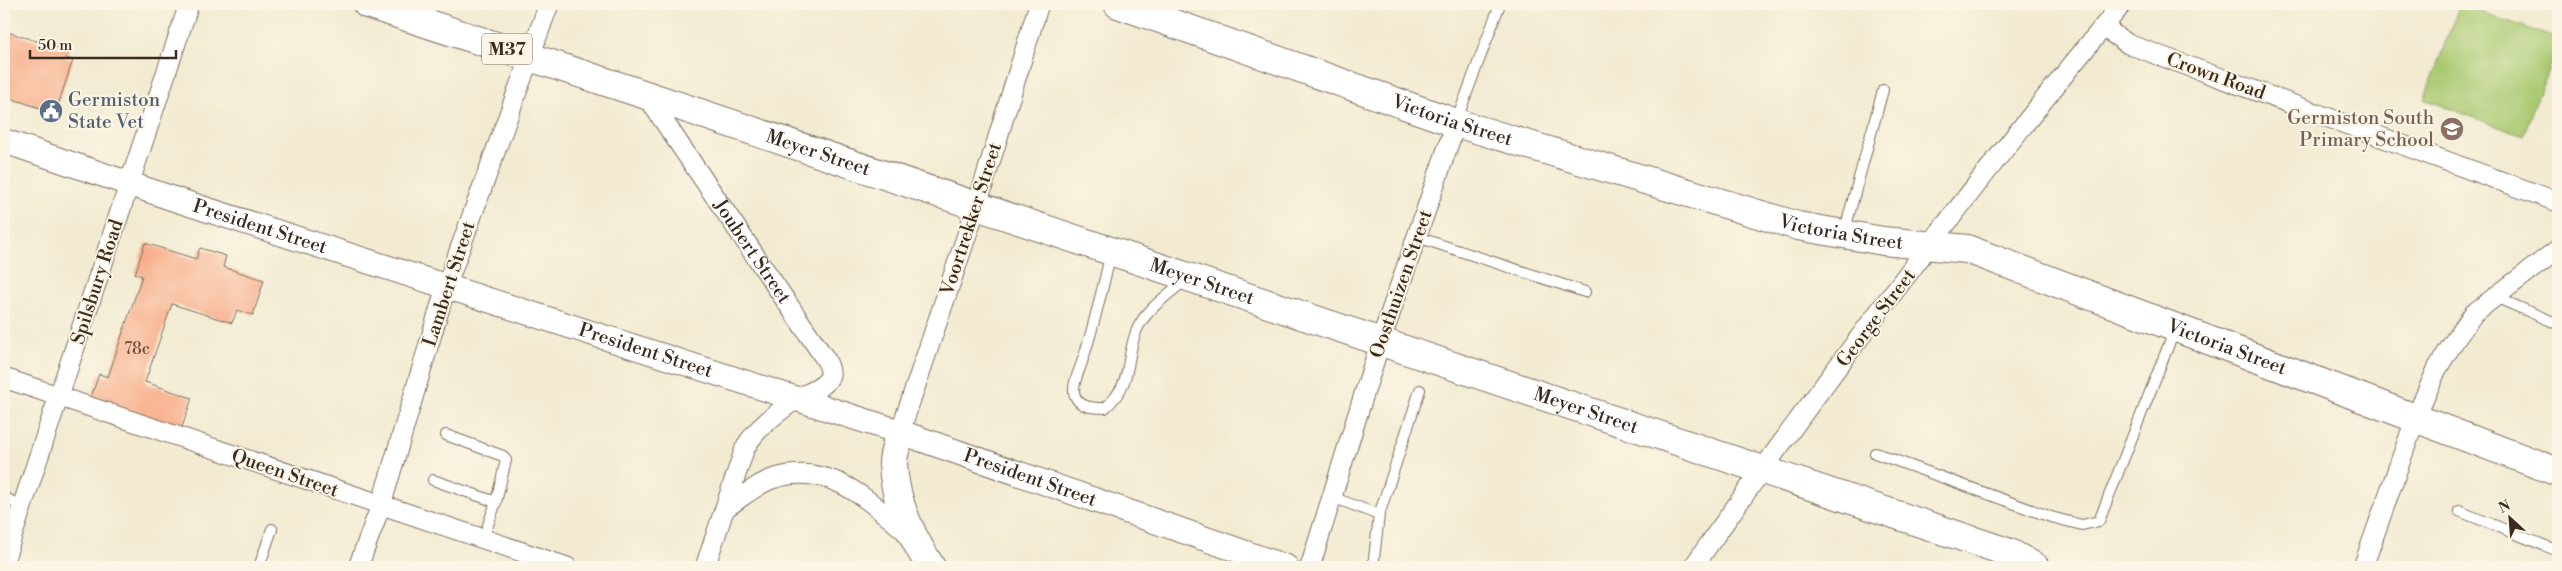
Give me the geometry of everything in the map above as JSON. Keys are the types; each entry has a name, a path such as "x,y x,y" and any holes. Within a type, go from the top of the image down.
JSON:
{"main road":[{"name":"Meyer Street","path":"367,4 529,56 976,208 1762,469 2010,553 2035,567"},
{"name":"Victoria Street","path":"1118,4 1456,123 1798,226 1883,241 1932,244 1967,249 2177,326 2558,472"},
{"path":"900,432 893,461 898,494 911,536 930,567"}],"street":[{"name":"Spilsbury Road","path":"4,561 189,4"},
{"name":"Lambert Street","path":"358,567 381,505 446,287 548,4"},
{"name":"Voortrekker Street","path":"900,432 976,208 1039,4"},
{"name":"George Street","path":"1693,567 1762,469 1962,202 2122,4"},
{"name":"Crown Road","path":"2103,27 2128,44 2558,202"},
{"name":"Joubert Street","path":"646,95 826,360 830,376 824,383 797,399"},
{"name":"Oosthuizen Street","path":"1310,567 1380,343 1456,123"},
{"name":"President Street","path":"4,141 446,287 900,432 1286,567"},
{"path":"2363,567 2416,418 2452,343 2474,313 2558,249"},
{"name":"Queen Street","path":"4,378 567,567"},
{"path":"705,567 727,507 745,448 751,436 797,399"},
{"path":"727,507 770,480 798,473 829,477 856,491 911,536"}],"lane":[{"name":"Oosthuizen Street","path":"1456,123 1500,4"},
{"path":"1843,234 1883,90"},
{"path":"1417,237 1585,292"},
{"path":"1111,253 1087,348 1074,386 1074,395 1080,403 1094,408 1105,408 1121,392 1136,331 1145,316 1187,278"},
{"path":"2495,296 2558,324"},
{"path":"1875,453 2051,517 2082,525 2099,520 2177,326"},
{"path":"1373,567 1379,515 1420,390"},
{"path":"446,435 503,456 506,460 496,502 483,539"},
{"path":"434,480 496,502"},
{"path":"4,497 22,507"},
{"path":"1332,497 1379,515"},
{"path":"2459,511 2558,552"},
{"path":"259,567 272,529"}],"green space":[{"path":"2460,4 2558,39 2558,44 2523,136 2424,99"}],"building":[{"path":"4,31 59,48 69,49 66,58 73,60 56,111 53,110 52,112 4,96"},
{"path":"145,243 196,259 200,248 226,256 223,267 264,280 253,315 237,310 232,323 172,304 145,382 192,398 181,430 90,400 99,374 108,377 142,276 135,274"}],"place":[{"name":"Germiston State Vet","path":"51,111"},
{"name":"Germiston South Primary School","path":"2452,129"}]}
